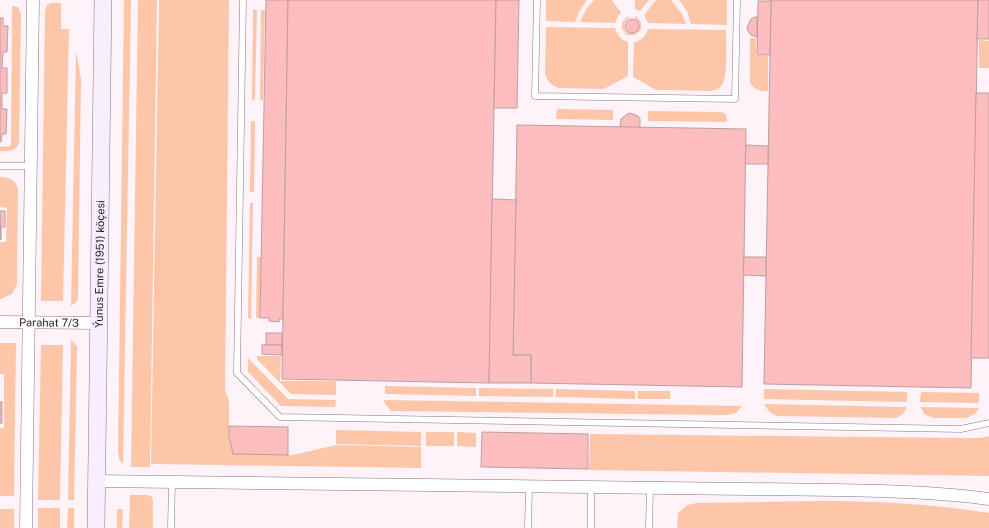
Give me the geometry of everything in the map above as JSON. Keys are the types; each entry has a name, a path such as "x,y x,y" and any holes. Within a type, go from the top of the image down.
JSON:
{"street":[{"path":"26,528 33,0"},
{"name":"Ýunus Emre (1951) köçesi","path":"96,528 103,0"},
{"name":"Parahat 7/3","path":"0,322 99,323"},
{"path":"96,481 899,491 956,494 989,499"}],"lane":[{"path":"243,0 237,373 280,417 961,429 989,423"},
{"path":"537,0 535,96 735,100 737,0"},
{"path":"0,166 31,166"},
{"path":"171,528 172,482"},
{"path":"528,528 529,486"},
{"path":"591,487 591,528"},
{"path":"649,528 650,488"}],"shaded area":[{"path":"124,0 131,0 123,464 119,459 118,449"},
{"path":"138,0 157,0 150,467 131,467"},
{"path":"159,0 229,0 225,390 229,401 229,436 233,454 293,455 336,445 421,447 421,468 151,464"},
{"path":"546,0 587,0 579,12 575,22 546,21"},
{"path":"594,0 612,0 621,13 615,23 580,22 587,8"},
{"path":"635,0 649,0 640,11 635,9"},
{"path":"656,0 671,0 682,14 686,24 648,23 644,15"},
{"path":"679,0 727,0 727,25 691,24 687,11"},
{"path":"51,3 61,3 61,29 69,29 63,301 41,301 45,11 47,5"},
{"path":"12,6 18,7 21,14 19,143 14,149 9,151 0,151 0,147 11,146"},
{"path":"253,10 257,10 255,100 252,100"},
{"path":"261,10 265,10 263,100 260,100"},
{"path":"628,16 629,18 625,21 624,26 628,33 635,33 639,29 639,23 635,18 636,16 641,22 641,30 635,35 627,35 622,29 622,22"},
{"path":"546,27 615,28 620,37 628,42 628,76 604,89 560,88 552,85 547,79 545,73"},
{"path":"648,29 726,30 726,67 722,85 711,91 656,90 633,77 634,42 643,38"},
{"path":"750,38 756,38 756,56 768,56 768,91 758,90 750,83"},
{"path":"979,40 989,41 989,68 979,68"},
{"path":"76,51 81,79 78,299 71,306"},
{"path":"557,109 613,110 613,120 556,119"},
{"path":"648,111 722,112 726,115 727,122 648,121"},
{"path":"251,121 255,121 254,192 250,192"},
{"path":"0,177 11,180 15,183 18,189 17,284 12,294 1,299 0,242 6,242 7,208 0,207"},
{"path":"250,203 253,203 251,318 248,318"},
{"path":"257,257 261,257 260,318 256,318"},
{"path":"71,340 77,346 74,500 68,500"},
{"path":"0,343 16,343 14,496 0,496 0,428 4,428 4,374 0,374"},
{"path":"41,345 63,345 60,500 38,500"},
{"path":"257,356 281,356 280,381 336,381 336,395 291,394 257,359"},
{"path":"248,358 288,399 336,400 335,407 281,406 248,372"},
{"path":"385,386 476,388 476,396 385,394"},
{"path":"479,388 553,389 553,397 479,396"},
{"path":"556,389 635,391 635,399 556,397"},
{"path":"764,389 907,392 907,402 764,399"},
{"path":"638,391 670,391 670,399 638,399"},
{"path":"921,392 979,393 979,403 920,402"},
{"path":"384,400 742,406 736,413 728,415 391,411 385,404"},
{"path":"764,404 907,407 903,414 896,418 777,416 769,411"},
{"path":"921,407 979,408 975,414 966,418 934,418 924,414"},
{"path":"336,430 421,432 421,446 336,444"},
{"path":"426,432 454,432 454,446 426,446"},
{"path":"457,432 476,433 476,447 457,446"},
{"path":"590,434 961,438 980,438 989,436 989,476 589,470"},
{"path":"130,495 148,495 152,497 153,528 129,528"},
{"path":"820,501 947,507 989,513 989,528 677,528 678,513 687,505 697,503"},
{"path":"38,508 60,508 60,528 38,528"},
{"path":"68,508 74,508 74,528 67,528"},
{"path":"0,509 14,509 14,528 0,528"},
{"path":"117,509 123,509 122,528 117,528"}],"building":[{"path":"266,0 288,0 283,319 279,319 279,322 269,321 269,318 260,318"},
{"path":"288,0 496,0 489,383 282,379"},
{"path":"496,0 519,0 517,108 494,108"},
{"path":"771,0 978,0 971,388 764,384"},
{"path":"978,0 989,0 989,39 977,39"},
{"path":"758,1 771,1 770,55 757,55"},
{"path":"757,17 757,37 751,35 747,27 751,19"},
{"path":"0,18 3,18 3,26 8,26 7,52 3,52 2,68 7,68 7,93 2,93 2,109 7,109 6,134 2,134 1,142 0,142"},
{"path":"632,19 637,21 639,26 637,31 632,33 627,31 625,26 627,21"},
{"path":"976,93 989,93 989,358 971,358"},
{"path":"630,113 638,116 640,119 640,128 620,127 621,119"},
{"path":"517,125 746,129 742,387 531,383 531,355 513,355"},
{"path":"746,145 768,146 768,164 745,164"},
{"path":"492,199 516,200 513,355 531,355 531,383 489,383"},
{"path":"0,211 5,211 5,227 1,227 1,240"},
{"path":"744,257 766,257 766,276 743,275"},
{"path":"266,333 282,333 282,345 266,345"},
{"path":"262,345 282,345 282,355 262,354"},
{"path":"0,402 2,402 2,423 0,423"},
{"path":"229,426 288,427 288,455 233,454 229,436"},
{"path":"482,432 588,434 588,469 481,467"}]}
